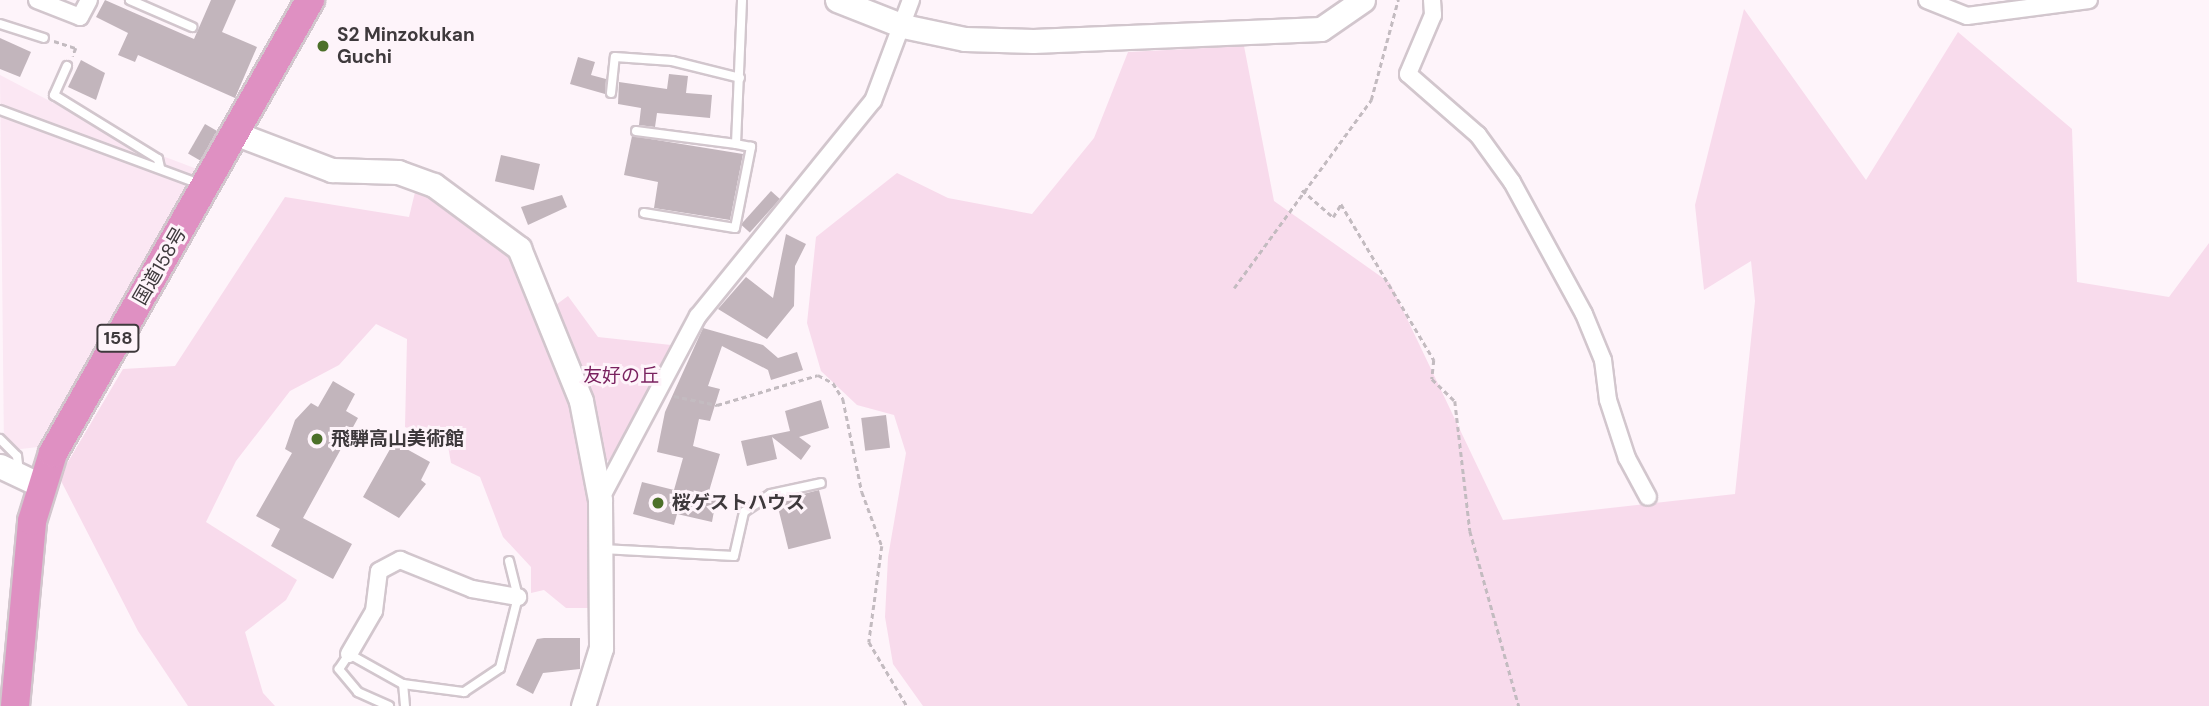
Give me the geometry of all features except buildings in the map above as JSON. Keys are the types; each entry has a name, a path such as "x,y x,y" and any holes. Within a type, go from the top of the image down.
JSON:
{"highway":[{"name":"国道158号","path":"15,706 20,475 74,413 207,187 310,0"}],"street":[{"path":"37,0 80,17 89,0"},
{"path":"837,0 903,26 965,39 1033,41 1321,29 1363,0"},
{"path":"600,500 698,316 873,101 911,0"},
{"path":"1432,0 1433,15 1408,74 1479,135 1512,182 1584,314 1603,360 1608,400 1627,458 1648,497"},
{"path":"1927,0 1967,16 2089,0"},
{"path":"237,134 332,170 398,172 434,185 519,248 581,401 600,500 601,648 583,706"},
{"path":"349,654 374,611 379,570 400,560 472,589 518,597"}],"lane":[{"path":"130,0 192,27"},
{"path":"736,144 742,0"},
{"path":"0,24 44,38"},
{"path":"611,93 615,57 672,61 740,78"},
{"path":"67,66 54,95 158,159 160,168"},
{"path":"0,110 207,187"},
{"path":"636,131 751,148 735,228 644,213"},
{"path":"0,439 17,456 20,475"},
{"path":"599,549 734,556 744,512 771,494 821,483"},
{"path":"389,706 358,692 339,669 349,654 403,684 442,693 484,683 508,646 518,597 509,561"},
{"path":"403,684 405,706"}],"path":[{"path":"1234,288 1302,190 1371,100 1398,0"},
{"path":"44,38 76,48 67,66"},
{"path":"1302,190 1333,217 1342,204 1434,360 1432,379 1455,401 1470,531 1519,706"}],"shaded area":[{"path":"0,75 136,146 205,172 38,447 4,451"}],"green space":[{"path":"1744,9 1866,180 1958,32 2072,129 2077,282 2169,297 2209,243 2209,706 923,706 893,664 885,617 888,557 906,453 894,415 857,405 821,371 807,323 816,237 897,173 948,198 1032,214 1094,138 1128,52 1244,46 1274,201 1390,283 1503,520 1735,494 1755,301 1751,261 1704,290 1695,205"},
{"path":"416,188 450,201 511,254 569,399 588,503 597,608 566,608 544,590 531,593 531,567 503,537 480,477 451,463 448,446 405,427 407,339 376,324 339,365 290,391 236,461 206,522 297,580 286,600 245,632 263,693 275,706 188,706 138,631 59,477 123,369 175,366 285,197 409,217"},
{"name":"友好の丘","path":"568,296 598,337 671,345 652,396 614,464 603,458 596,409 553,307"}],"place":[{"name":"S2 Minzokukan Guchi","path":"323,46"},
{"name":"飛騨高山美術館","path":"317,439"},
{"name":"桜ゲストハウス","path":"658,503"}]}
